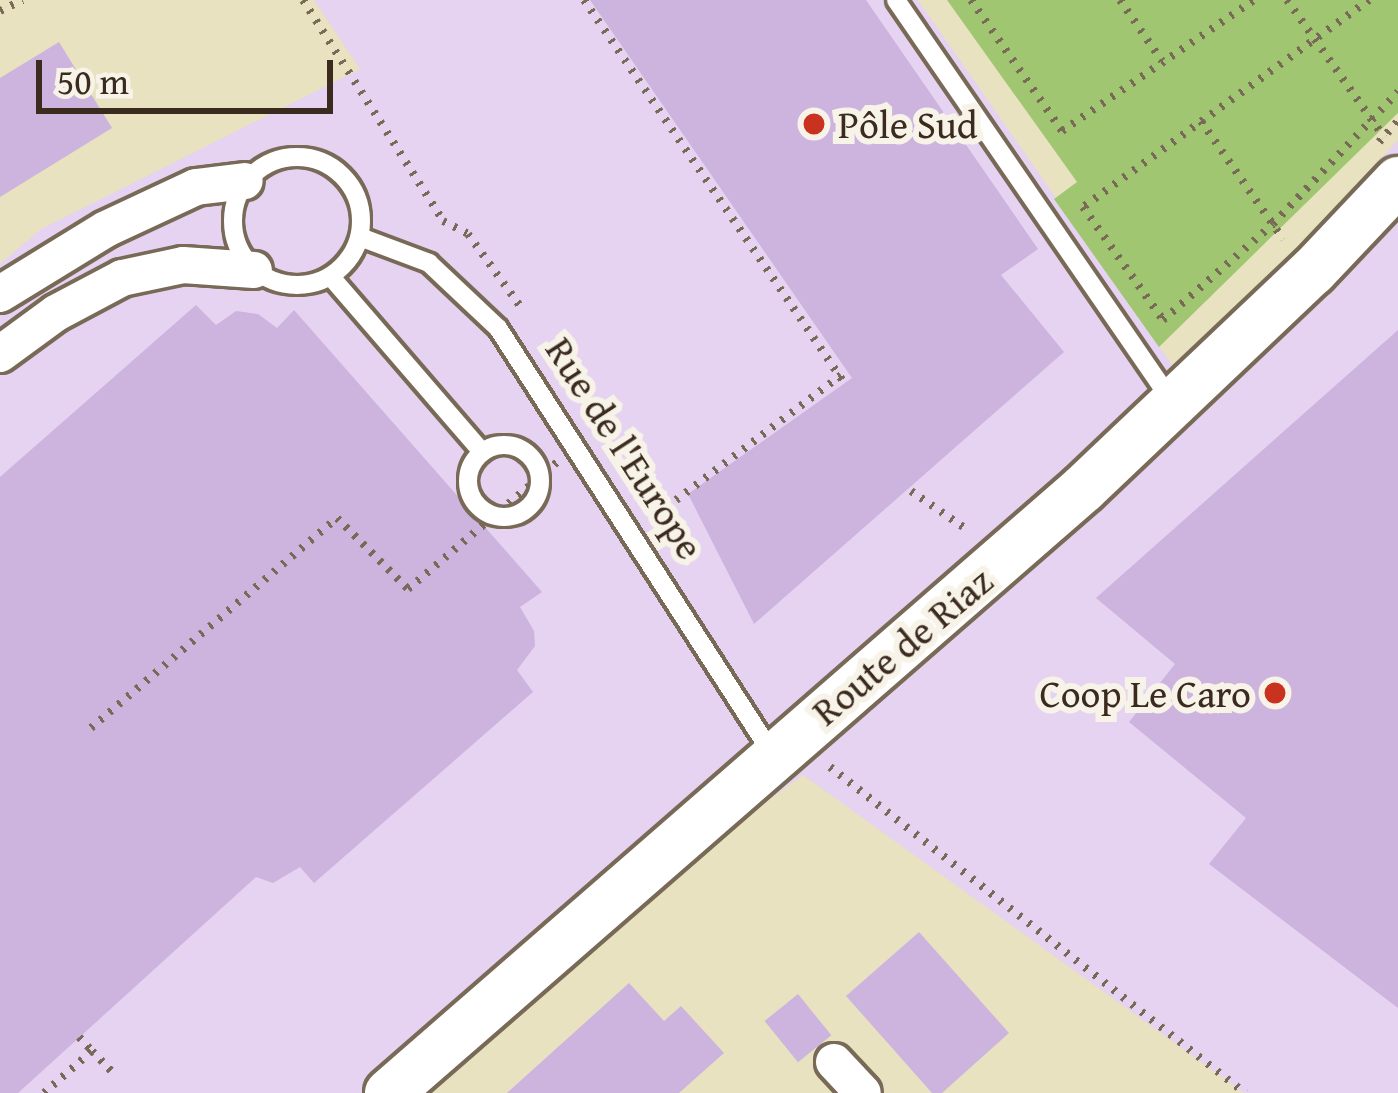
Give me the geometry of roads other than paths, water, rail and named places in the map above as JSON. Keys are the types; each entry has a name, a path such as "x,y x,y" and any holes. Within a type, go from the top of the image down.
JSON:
{"street":[{"name":"Route de Riaz","path":"389,1093 773,755 1001,562 1175,404 1384,157"},
{"path":"0,293 106,229 196,187 245,181"},
{"path":"0,355 56,313 122,278 183,265 254,270"},
{"path":"834,1062 863,1093"}],"lane":[{"path":"896,0 1175,404"},
{"path":"303,156 330,164 351,184 362,211 360,237 349,260 331,277 304,286 278,283 254,270 239,251 232,227 234,203 245,181 274,160 303,156"},
{"name":"Rue de l'Europe","path":"360,237 429,263 497,328 773,755"},
{"path":"331,277 482,452"},
{"path":"505,444 527,452 540,471 538,495 523,513 502,518 481,510 468,491 469,469 482,452 505,444"}],"place":[{"name":"Pôle Sud","path":"814,124"},
{"name":"Coop Le Caro","path":"1275,693"}]}
